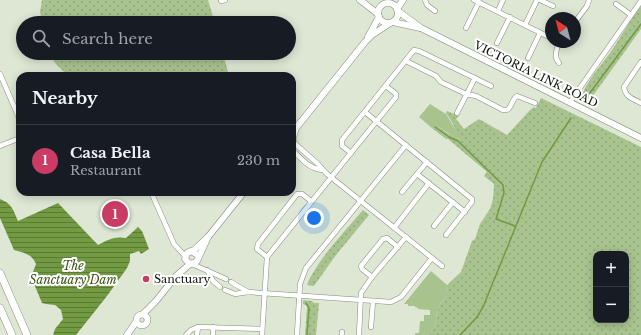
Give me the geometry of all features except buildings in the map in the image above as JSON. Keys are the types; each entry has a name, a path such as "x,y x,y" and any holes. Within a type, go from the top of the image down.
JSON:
{"main road":[{"path":"0,273 27,335"},
{"path":"0,308 12,335"}],"street":[{"path":"360,0 379,16 383,22 391,22"},
{"path":"379,0 389,2 398,10"},
{"path":"296,132 372,34 397,18 398,10 403,0"},
{"path":"425,0 426,5 435,11"},
{"path":"498,11 503,0"},
{"path":"525,25 539,0 552,6"},
{"path":"581,14 587,6 589,0"},
{"path":"570,102 641,0"},
{"path":"466,28 477,1 545,35"},
{"path":"365,42 379,16 380,8 389,2"},
{"path":"616,4 631,15"},
{"name":"VICTORIA LINK ROAD","path":"398,10 421,28 641,138"},
{"path":"497,43 510,17"},
{"name":"VICTORIA LINK ROAD","path":"391,22 421,28"},
{"path":"528,58 540,33"},
{"path":"557,48 555,55 556,60 559,63"},
{"path":"350,153 342,146 341,142 413,52 417,50 491,86"},
{"path":"406,61 436,76 441,82 466,94 476,96 505,110 510,108 517,96 535,103"},
{"path":"641,62 624,87 624,91 627,96 641,103"},
{"path":"0,74 16,111"},
{"path":"457,113 474,78"},
{"path":"262,335 267,257 396,96 396,94 386,86"},
{"path":"365,112 472,199 472,202 465,212 446,235"},
{"path":"0,146 14,140"},
{"path":"296,141 301,150 322,170 442,266"},
{"path":"297,335 299,296 302,278 306,268 406,145"},
{"path":"301,150 297,155 305,163 313,169 322,170"},
{"path":"402,192 427,162"},
{"path":"418,174 465,212"},
{"path":"394,228 429,183"},
{"path":"296,195 302,194 312,201"},
{"path":"153,196 174,244 189,258 205,269 226,279"},
{"path":"127,335 139,324 146,323 145,316 156,301 189,258 241,196"},
{"path":"267,257 257,248 257,245 295,196"},
{"path":"434,226 453,202"},
{"path":"198,257 208,237"},
{"path":"359,335 362,293 372,278 406,237"},
{"path":"372,278 362,269 362,266 383,239 387,238 398,246"},
{"path":"189,258 196,254 205,269 220,287"},
{"path":"225,290 236,294 248,292 391,302 398,299 432,258"},
{"path":"231,282 248,292"},
{"path":"371,327 373,301"},
{"path":"131,335 139,324 138,316 145,316"},
{"path":"186,335 191,330 198,327 262,329"},
{"path":"197,335 198,327"},
{"path":"213,327 213,335"},
{"path":"246,335 247,329"}],"shaded area":[{"path":"42,0 208,0 213,16 41,16"},
{"path":"641,6 641,29 587,104 581,100 586,87"},
{"path":"54,60 225,60 228,72 64,72"},
{"path":"541,98 641,147 641,335 429,335 435,326 438,307 446,296 447,285 461,272 472,241 475,239 480,224 490,209 493,199 494,184 484,176 487,172 448,139 433,129 436,125 459,139 453,124 446,113 447,111 459,116 456,119 464,129 479,119 507,135 534,107 536,108"},
{"path":"430,104 446,114 461,139 454,137 436,125 433,129 419,117"},
{"path":"363,210 369,215 336,255 314,286 307,285 324,256"},
{"path":"431,271 447,285 446,296 438,307 435,326 429,335 415,335 415,333 419,333 420,321 424,321 424,315 430,315 430,310 418,309 415,306 408,306 408,304 404,304"},
{"path":"303,300 319,303 316,335 305,335 307,306 303,304"}],"water":[{"name":"The Sanctuary Dam","path":"0,199 12,207 18,221 58,203 98,245 115,238 126,238 138,227 142,231 149,249 141,254 139,251 130,254 130,261 127,268 76,335 53,335 55,329 63,319 61,310 55,305 42,303 32,279 36,264 30,256 14,250 0,218"}],"waterway":[{"path":"584,101 641,24"},
{"path":"460,335 477,317 483,307 542,162 571,118"},
{"path":"435,127 449,137 458,141 503,185 504,193 496,219 515,226"},
{"path":"306,303 309,308 307,335"}],"place":[{"name":"Casa Bella","path":"115,214"},
{"name":"Sanctuary","path":"146,279"}]}
